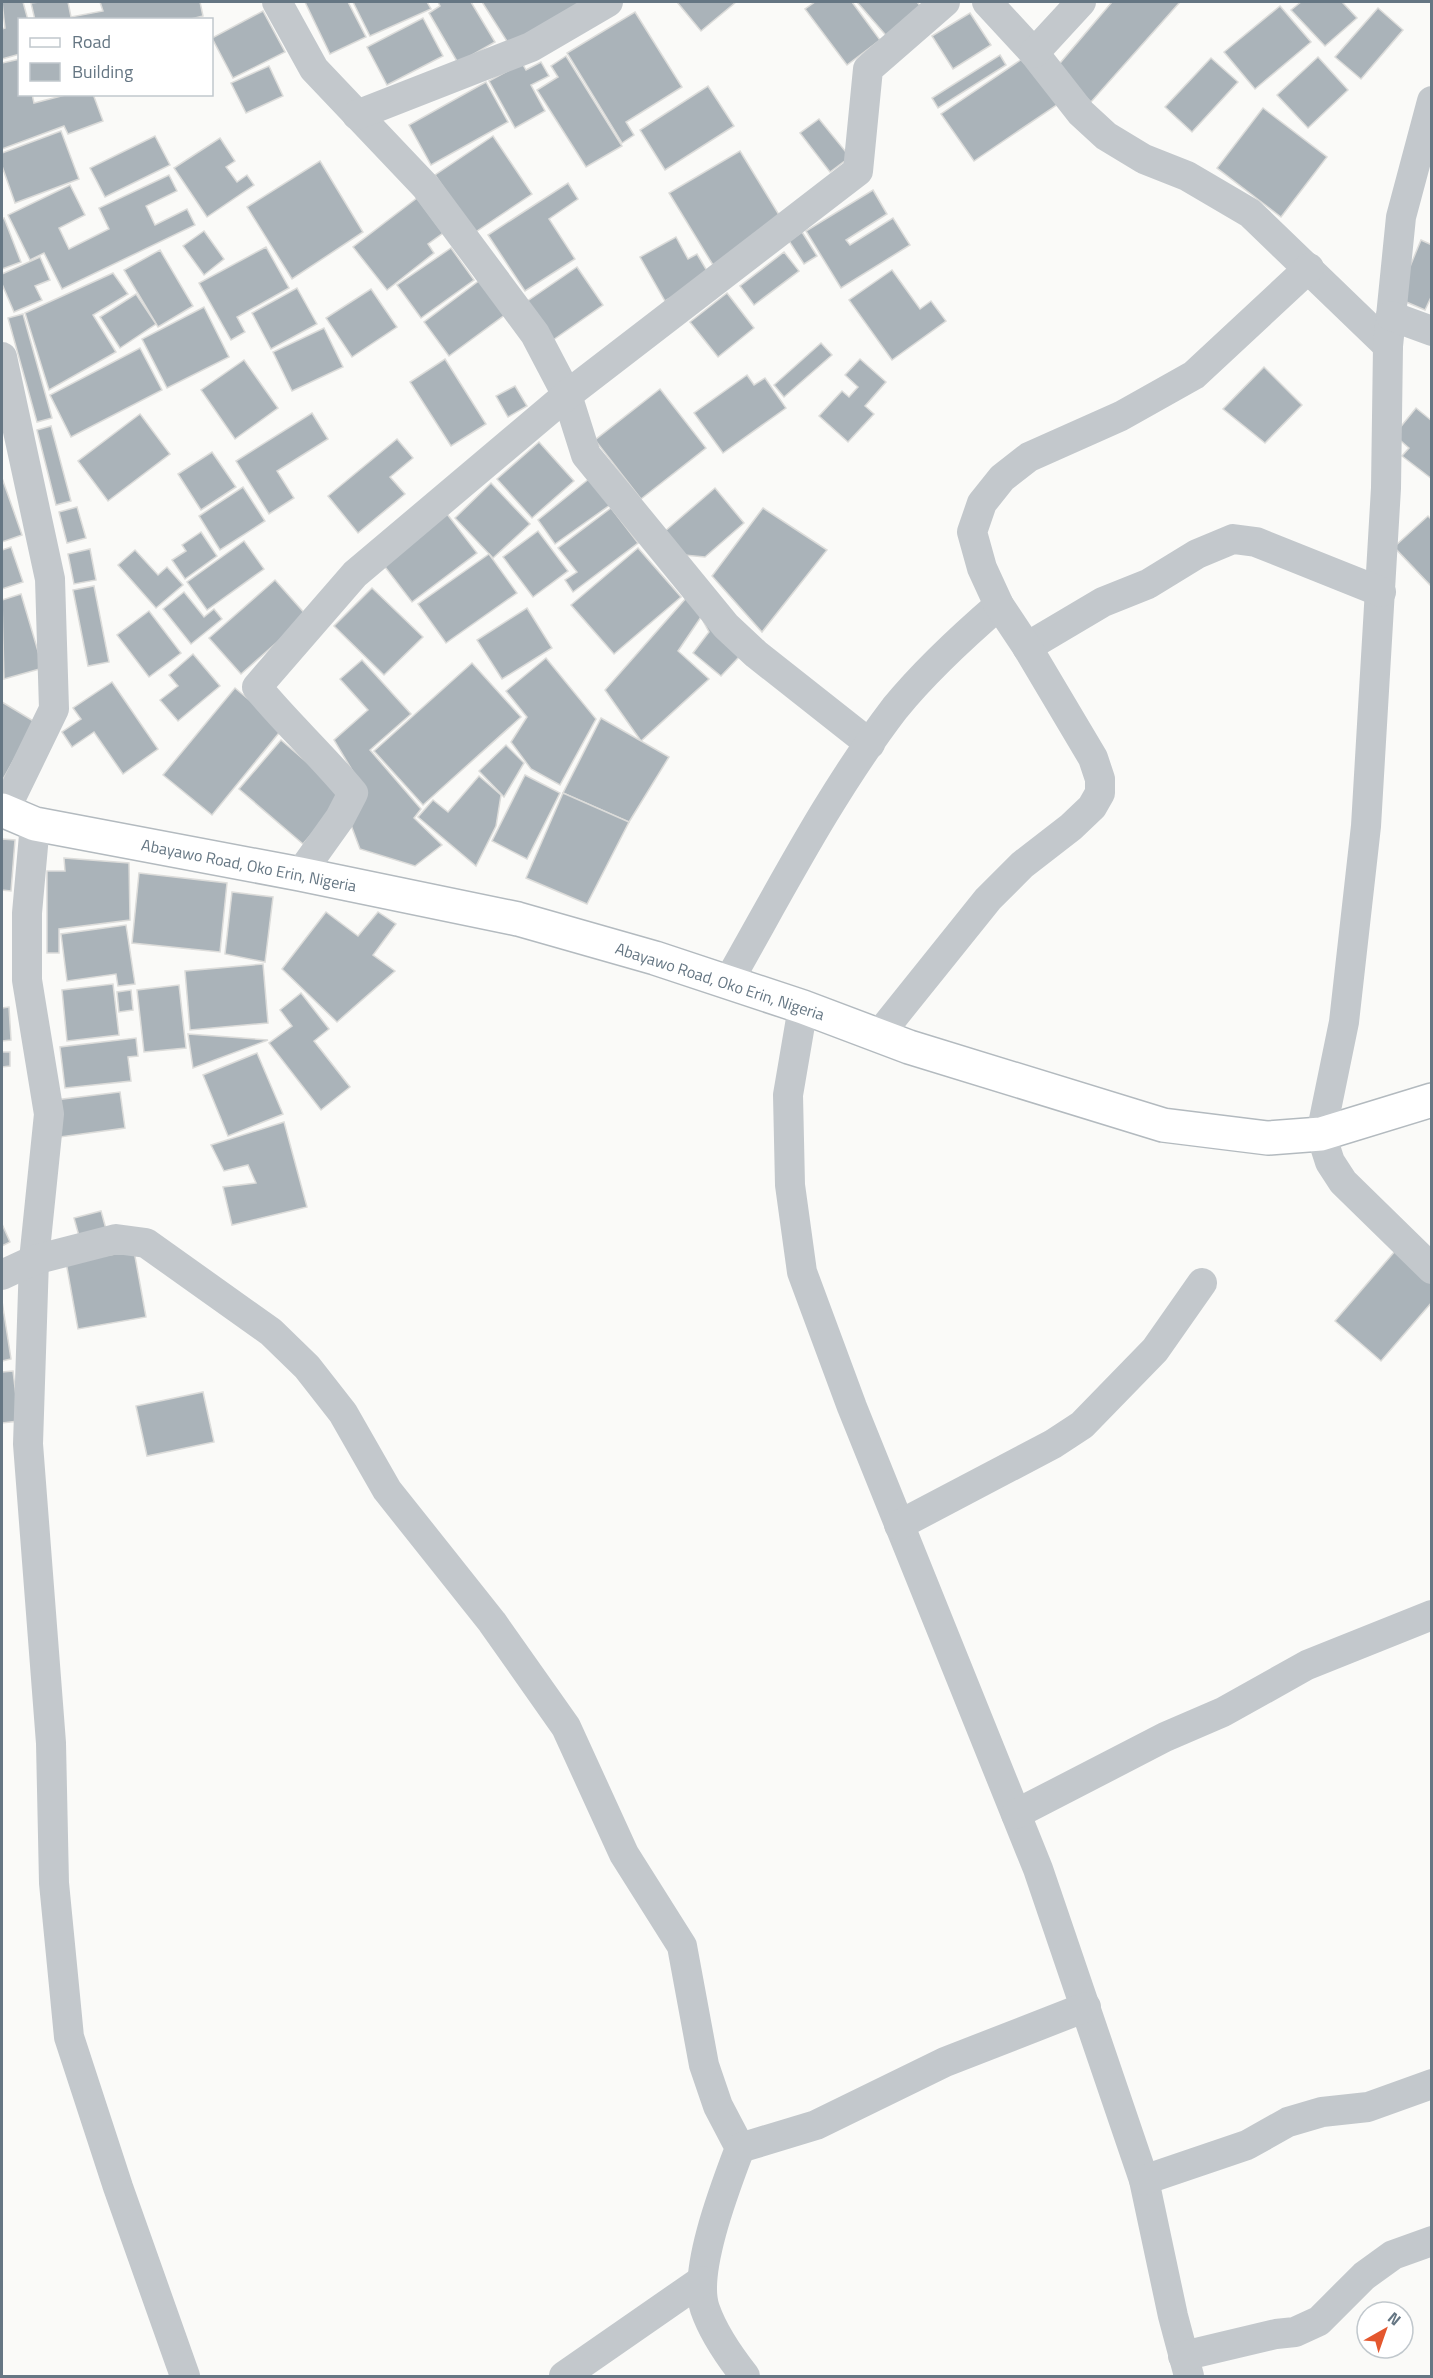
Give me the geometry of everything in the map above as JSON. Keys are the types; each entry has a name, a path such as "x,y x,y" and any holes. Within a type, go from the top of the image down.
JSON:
{"street":[{"path":"278,2 314,69 432,196 535,334 567,395 586,455 726,626 756,654 870,744"},
{"path":"357,115 531,47 608,2"},
{"path":"300,874 353,793 330,764 283,720 256,687 355,574 567,395 858,171 868,69 945,2"},
{"path":"987,2 1034,53 1081,113 1106,136 1144,159 1187,176 1250,213 1388,346"},
{"path":"1034,53 1081,2"},
{"path":"1431,101 1401,217 1388,346 1381,592 1366,826 1344,1023 1321,1134 1330,1162 1343,1182 1431,1269"},
{"path":"878,1036 988,899 1022,865 1085,814 1100,793 1100,779 1093,758 1027,647 999,605 982,568 972,532 982,504 1002,478 1029,457 1120,416 1194,375 1309,268"},
{"path":"1391,316 1431,331"},
{"path":"2,357 50,579 54,709 3,811"},
{"path":"1027,647 1102,602 1148,584 1197,554 1233,539 1256,542 1381,592"},
{"path":"728,982 846,777 896,707 943,655 999,605"},
{"name":"Abayawo Road, Oko Erin, Nigeria","path":"3,811 35,824 300,874 518,919 655,958 803,1007 878,1036 1054,1094 1163,1125 1268,1138 1321,1134 1431,1100"},
{"path":"35,824 27,913 14,984 49,1114 34,1260 28,1444 51,1743 54,1883 69,2037 118,2187 185,2376"},
{"path":"803,1007 788,1095 790,1185 802,1272 899,1525 1016,1814 1086,2007 1144,2180 1186,2366 1276,2334 1296,2332 1311,2325 1336,2306 1364,2276 1393,2255 1431,2241"},
{"path":"2,1275 34,1260 116,1239 146,1243 271,1332 307,1367 343,1413 387,1490 492,1622 566,1727 624,1854 682,1946 704,2065 718,2106 740,2148 725,2187 701,2281 705,2308 744,2376"},
{"path":"899,1525 1053,1444 1082,1425 1155,1350 1202,1283"},
{"path":"1016,1814 1165,1737 1223,1712 1307,1665 1431,1615"},
{"path":"740,2148 816,2125 945,2062 1086,2007"},
{"path":"1144,2180 1247,2145 1288,2122 1322,2112 1368,2107 1431,2085"},
{"path":"564,2376 701,2281"}],"building":[{"path":"2,2 23,2 27,18 18,18 18,55 2,59 2,29 5,28"},
{"path":"68,2 71,17 103,11 100,2 200,2 203,16 195,18 35,18 31,3"},
{"path":"305,2 348,2 366,37 330,54"},
{"path":"353,2 427,2 431,9 370,36"},
{"path":"438,2 471,2 495,42 458,63 429,13 440,6"},
{"path":"482,2 582,2 510,46"},
{"path":"677,2 736,2 701,31"},
{"path":"815,2 852,2 880,40 847,65 805,9"},
{"path":"857,2 917,2 925,11 890,40"},
{"path":"1112,2 1180,2 1091,102 1055,69"},
{"path":"1301,2 1342,2 1357,18 1325,46 1291,10"},
{"path":"1280,6 1311,42 1255,89 1224,52"},
{"path":"1378,8 1403,30 1361,79 1335,57"},
{"path":"263,11 285,52 233,78 213,37"},
{"path":"635,12 682,87 626,122 634,135 622,143 567,53"},
{"path":"970,13 991,45 953,69 932,36"},
{"path":"423,18 443,56 387,85 367,47"},
{"path":"1000,55 1006,65 938,108 932,98"},
{"path":"566,56 622,146 586,167 537,90 558,77 551,66"},
{"path":"1025,57 1058,104 974,161 941,114"},
{"path":"1318,57 1348,90 1308,128 1277,95"},
{"path":"1211,58 1238,82 1192,132 1165,107"},
{"path":"18,59 18,96 32,96 34,103 61,96 94,96 103,121 68,134 64,126 2,149 2,63"},
{"path":"541,62 549,76 531,85 545,111 515,128 489,81 522,63 526,70"},
{"path":"269,66 283,96 246,113 231,83"},
{"path":"486,82 508,122 431,165 409,125"},
{"path":"708,86 734,126 665,170 640,130"},
{"path":"1263,108 1327,157 1281,217 1217,168"},
{"path":"819,119 850,157 830,172 800,133"},
{"path":"61,131 79,179 15,203 2,166 2,153"},
{"path":"155,136 170,165 105,197 90,168"},
{"path":"493,136 532,194 474,233 435,175"},
{"path":"220,138 235,161 226,167 237,182 247,175 254,185 207,217 174,168"},
{"path":"740,151 784,223 713,265 669,193"},
{"path":"320,161 363,232 292,279 247,207"},
{"path":"169,175 177,191 146,206 155,225 187,209 195,225 62,289 44,253 30,260 8,215 70,185 85,215 59,228 69,249 109,229 99,208"},
{"path":"568,183 578,199 549,219 575,259 525,291 488,235"},
{"path":"873,190 887,214 846,240 850,245 893,218 910,245 841,288 806,231"},
{"path":"417,198 443,233 428,244 434,253 387,290 353,247"},
{"path":"4,218 21,262 2,269 2,219"},
{"path":"204,231 224,259 204,275 183,246"},
{"path":"802,232 817,256 804,264 789,241"},
{"path":"676,237 688,259 697,254 710,276 665,301 640,257"},
{"path":"1421,240 1432,245 1432,295 1425,310 1397,298"},
{"path":"266,247 289,288 237,317 245,332 231,340 199,283"},
{"path":"451,248 474,280 421,318 397,285"},
{"path":"160,250 193,306 158,327 124,270"},
{"path":"784,252 799,271 754,305 740,286"},
{"path":"40,257 50,280 35,286 42,300 14,312 2,284 2,274"},
{"path":"577,267 603,305 553,340 526,302"},
{"path":"892,270 920,309 931,301 946,321 892,360 849,300"},
{"path":"113,273 128,294 93,315 116,352 49,390 25,313"},
{"path":"480,280 506,314 449,356 424,322"},
{"path":"297,288 317,324 271,349 252,313"},
{"path":"371,289 397,327 352,357 326,318"},
{"path":"727,293 754,328 718,357 690,322"},
{"path":"136,294 156,324 120,348 100,317"},
{"path":"204,307 229,357 167,388 142,339"},
{"path":"23,314 52,418 37,422 8,318"},
{"path":"324,328 343,367 292,391 273,352"},
{"path":"821,343 832,355 784,397 774,385"},
{"path":"140,348 162,390 71,437 50,395"},
{"path":"445,359 486,424 451,446 410,382"},
{"path":"860,359 886,382 865,406 874,414 848,442 819,416 842,391 849,397 858,387 845,375"},
{"path":"244,360 278,408 235,439 201,390"},
{"path":"1264,367 1302,405 1265,443 1223,409"},
{"path":"747,375 754,385 765,378 786,408 723,453 694,413"},
{"path":"515,386 527,406 508,417 496,396"},
{"path":"660,389 706,448 641,499 595,440"},
{"path":"1416,408 1432,421 1432,479 1402,456 1409,448 1394,435"},
{"path":"312,413 328,439 277,471 294,498 269,514 236,461"},
{"path":"140,414 170,454 108,501 78,461"},
{"path":"51,426 71,501 56,505 37,430"},
{"path":"397,439 413,458 390,477 405,494 358,533 328,496"},
{"path":"539,442 574,481 532,518 497,479"},
{"path":"212,452 236,487 201,510 178,474"},
{"path":"2,478 22,535 2,542"},
{"path":"590,478 610,505 555,544 538,520"},
{"path":"491,483 530,524 493,558 455,518"},
{"path":"243,487 265,521 220,550 199,516"},
{"path":"715,488 744,523 705,557 684,555 664,532"},
{"path":"77,507 86,538 67,543 59,512"},
{"path":"611,508 638,543 573,592 565,580 577,572 558,548"},
{"path":"763,508 827,550 762,632 712,576"},
{"path":"447,514 477,553 412,602 382,563"},
{"path":"1428,516 1432,520 1432,587 1394,547"},
{"path":"538,531 568,571 533,597 503,557"},
{"path":"201,532 217,556 185,579 172,560 186,551 182,545"},
{"path":"244,541 264,569 207,610 187,582"},
{"path":"11,547 23,582 2,589 2,550"},
{"path":"638,548 681,597 614,654 571,605"},
{"path":"90,549 96,580 74,584 68,554"},
{"path":"135,550 158,575 167,567 183,585 156,608 118,565"},
{"path":"489,554 517,593 446,643 418,604"},
{"path":"275,580 307,616 241,674 209,638"},
{"path":"94,586 109,662 88,666 73,590"},
{"path":"372,588 423,637 384,675 334,626"},
{"path":"184,592 204,617 214,609 222,619 191,644 163,609"},
{"path":"21,594 43,668 4,679 2,600"},
{"path":"688,596 739,657 721,676 693,653 709,632 701,617 678,651 709,679 641,741 605,690"},
{"path":"527,608 552,648 502,679 477,640"},
{"path":"149,611 181,653 149,677 117,635"},
{"path":"193,654 220,686 178,721 160,700 178,686 169,675"},
{"path":"546,658 596,719 560,785 531,769 511,742 527,717 506,691"},
{"path":"362,660 411,714 370,750 421,809 414,818 442,845 415,866 360,849 348,817 364,790 334,740 368,710 340,679"},
{"path":"472,663 521,717 423,805 374,751"},
{"path":"112,682 158,749 123,774 94,732 72,747 62,732 81,719 73,708"},
{"path":"235,688 283,728 212,815 163,775"},
{"path":"2,702 35,722 2,781"},
{"path":"601,718 669,757 629,822 563,793"},
{"path":"281,740 345,795 303,844 239,789"},
{"path":"506,745 524,763 504,797 479,771"},
{"path":"525,775 560,793 527,859 492,841"},
{"path":"479,776 501,795 496,826 476,866 418,817 433,800 448,812"},
{"path":"563,793 629,822 587,904 526,878"},
{"path":"2,839 15,840 11,891 2,890"},
{"path":"64,858 129,863 130,920 59,929 59,953 47,953 47,871 65,871"},
{"path":"139,873 227,883 220,952 132,943"},
{"path":"232,892 273,897 265,962 225,954"},
{"path":"326,912 358,936 378,912 396,924 373,955 395,971 337,1022 282,969"},
{"path":"126,925 135,984 118,986 116,974 67,981 61,934"},
{"path":"263,964 268,1023 190,1030 185,971"},
{"path":"113,984 119,1035 67,1041 62,990"},
{"path":"179,985 186,1048 144,1052 137,990"},
{"path":"131,990 133,1010 119,1012 117,992"},
{"path":"301,993 329,1029 314,1041 350,1087 321,1110 269,1043 292,1026 280,1010"},
{"path":"9,1007 11,1040 2,1041 2,1008"},
{"path":"188,1034 268,1040 193,1068"},
{"path":"136,1038 138,1056 128,1057 131,1081 65,1088 60,1047"},
{"path":"2,1052 10,1052 10,1066 2,1067"},
{"path":"257,1053 283,1114 228,1136 203,1075"},
{"path":"120,1092 125,1128 60,1137 55,1100"},
{"path":"284,1122 307,1207 232,1225 223,1187 256,1183 248,1165 224,1171 211,1145"},
{"path":"101,1211 106,1229 79,1236 74,1218"},
{"path":"2,1224 10,1242 2,1246"},
{"path":"1396,1250 1432,1281 1432,1302 1381,1361 1335,1321"},
{"path":"134,1251 146,1317 78,1329 66,1262"},
{"path":"2,1301 11,1359 2,1361"},
{"path":"13,1371 19,1421 2,1423 2,1372"},
{"path":"203,1392 214,1442 147,1456 136,1406"}]}
